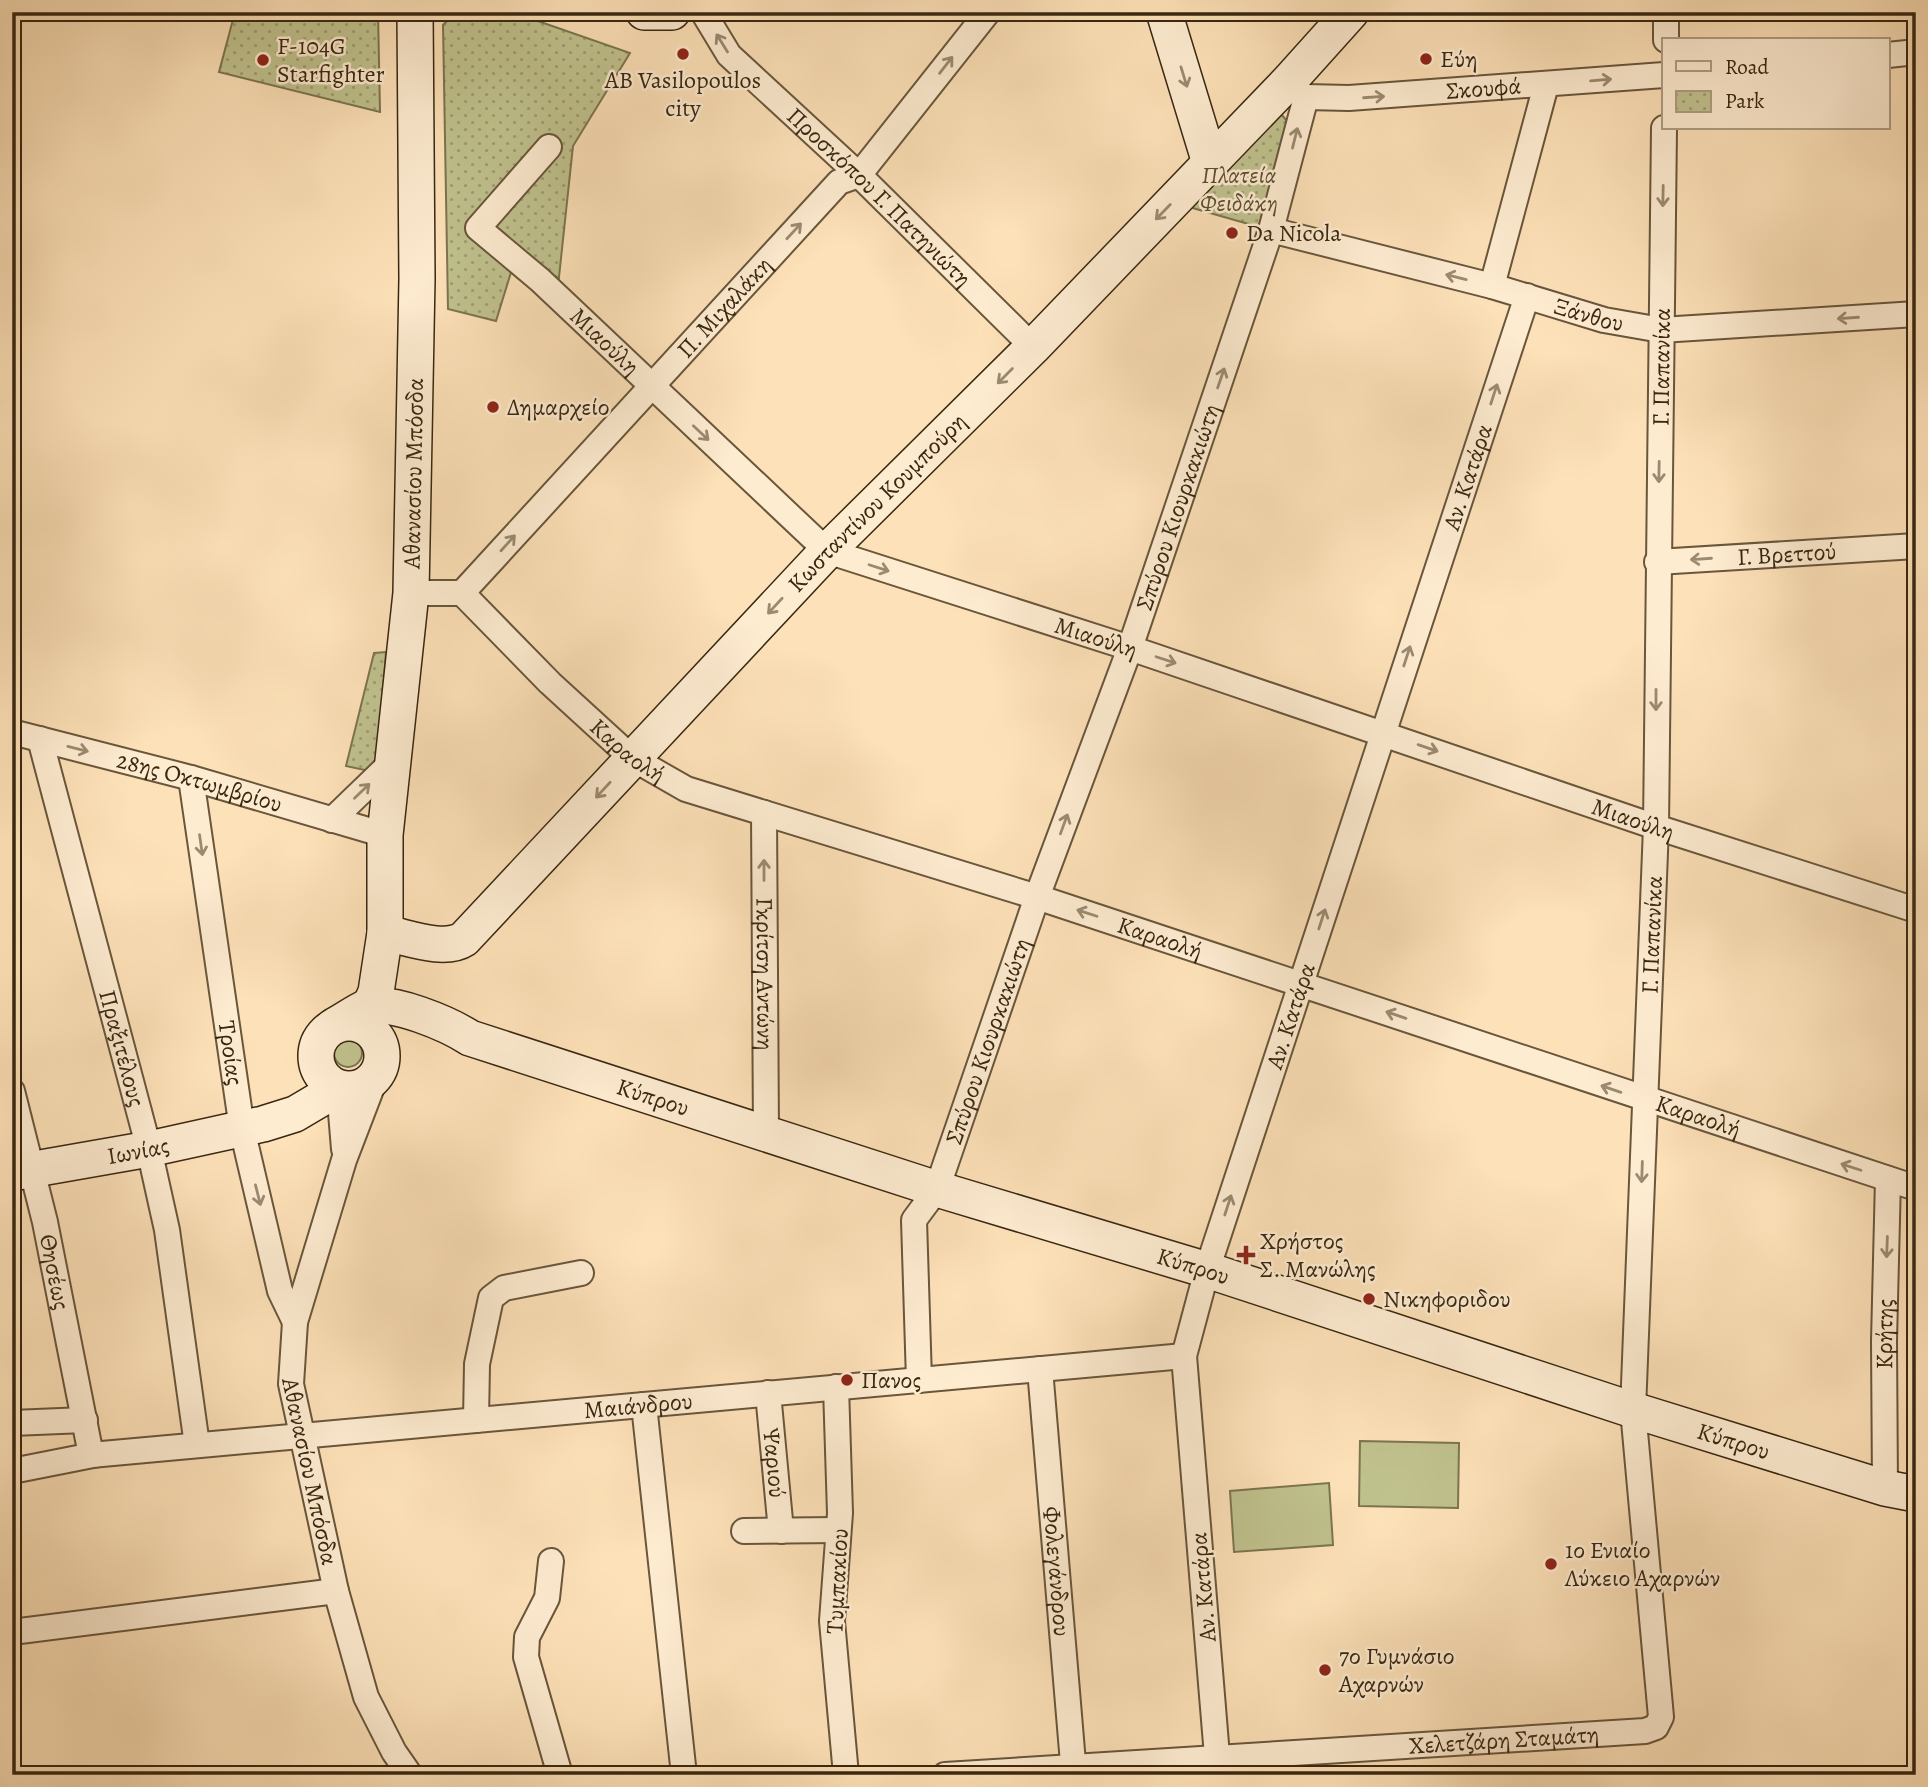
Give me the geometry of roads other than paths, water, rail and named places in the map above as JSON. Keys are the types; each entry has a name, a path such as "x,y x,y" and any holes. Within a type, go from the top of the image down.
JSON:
{"street":[{"name":"Αθανασίου Μπόσδα","path":"410,1775 394,1752 366,1697 336,1591 291,1384 295,1322 385,1037 397,971 385,933 385,835 411,593 417,279 415,12"},
{"path":"644,12 672,12"},
{"name":"Προσκόπου Γ. Πατηνιώτη","path":"703,12 729,55 859,175 1033,347"},
{"name":"Π. Μιχαλάκη","path":"462,593 839,182 859,175 988,12"},
{"path":"1164,12 1210,163"},
{"name":"Κωσταντίνου Κουμπούρη","path":"385,933 445,944 456,944 464,939 827,551 1033,347 1210,163 1298,89 1351,12"},
{"path":"1666,12 1666,38"},
{"path":"1890,55 1916,52"},
{"name":"Σκουφά","path":"1298,89 1349,98 1662,75"},
{"path":"1492,286 1546,85"},
{"name":"Σπύρου Κιουρκακιώτη","path":"919,1380 914,1220 937,1189 1038,897 1130,648 1271,230 1298,89"},
{"name":"Γ. Παπανίκα","path":"1645,1731 1657,1727 1661,1717 1633,1410 1656,827 1664,130"},
{"name":"Μιαούλη","path":"549,148 478,228 582,321 827,551 1130,648 1656,827 1916,911"},
{"name":"Ξάνθου","path":"1271,230 1492,286 1604,320 1661,330 1916,314"},
{"name":"Αν. Κατάρα","path":"1217,1756 1184,1356 1207,1270 1527,296"},
{"name":"Γ. Βρεττού","path":"1657,562 1916,546"},
{"path":"411,593 462,593"},
{"name":"Καραολή","path":"462,593 550,683 632,758 686,789 1038,897 1916,1188"},
{"name":"28ης Οκτωμβρίου","path":"12,732 191,778 385,835"},
{"name":"Πραξιτέλους","path":"40,739 149,1149 167,1230 197,1445"},
{"path":"332,820 392,762"},
{"name":"Τροίας","path":"191,778 280,1292 295,1322"},
{"name":"Γκρίτση Αντώνη","path":"764,813 766,1134"},
{"path":"253,1126 300,1082 326,1035 351,1022 368,1028 380,1042 385,1037"},
{"name":"Κύπρου","path":"326,1035 385,1037 410,1033 470,1038 937,1189 1207,1270 1633,1410 1900,1491"},
{"path":"326,1035 319,1070 327,1081 339,1088"},
{"name":"Ιωνίας","path":"23,1171 149,1149 295,1114 339,1088 358,1088 385,1037"},
{"name":"Αθανασίου Μπόσδα","path":"339,1088 344,1160"},
{"name":"Θησέως","path":"12,1091 23,1171 94,1454"},
{"name":"Κρήτης","path":"1888,1179 1884,1341 1900,1491"},
{"path":"476,1420 477,1364 491,1298 504,1288 580,1273"},
{"name":"Μαιάνδρου","path":"12,1471 94,1454 1184,1356"},
{"name":"Φολεγάνδρου","path":"1040,1369 1073,1770"},
{"name":"Τυμπακίου","path":"836,1387 840,1490 832,1620 846,1775"},
{"name":"Ψαριού","path":"768,1393 781,1531"},
{"path":"644,1405 684,1775"},
{"path":"12,1423 85,1420"},
{"path":"744,1531 838,1530"},
{"path":"551,1561 547,1598 527,1637 526,1657 560,1775"},
{"path":"12,1632 336,1591"},
{"name":"Χελετζάρη Σταμάτη","path":"945,1775 1073,1770 1217,1756 1246,1764 1645,1731"}],"place":[{"name":"AB Vasilopoulos city","path":"683,54"},
{"name":"Εύη","path":"1426,59"},
{"name":"F-104G Starfighter","path":"263,60"},
{"name":"Da Nicola","path":"1232,233"},
{"name":"Δημαρχείο","path":"493,407"},
{"name":"Χρήστος Σ. Μανώλης","path":"1246,1255"},
{"name":"Νικηφοριδου","path":"1369,1299"},
{"name":"Πανος","path":"847,1380"},
{"name":"1ο Ενιαίο Λύκειο Αχαρνών","path":"1551,1564"},
{"name":"7ο Γυμνάσιο Αχαρνών","path":"1325,1670"}],"park label":[{"name":"Πλατεία Φειδάκη","path":"1239,189"}]}
